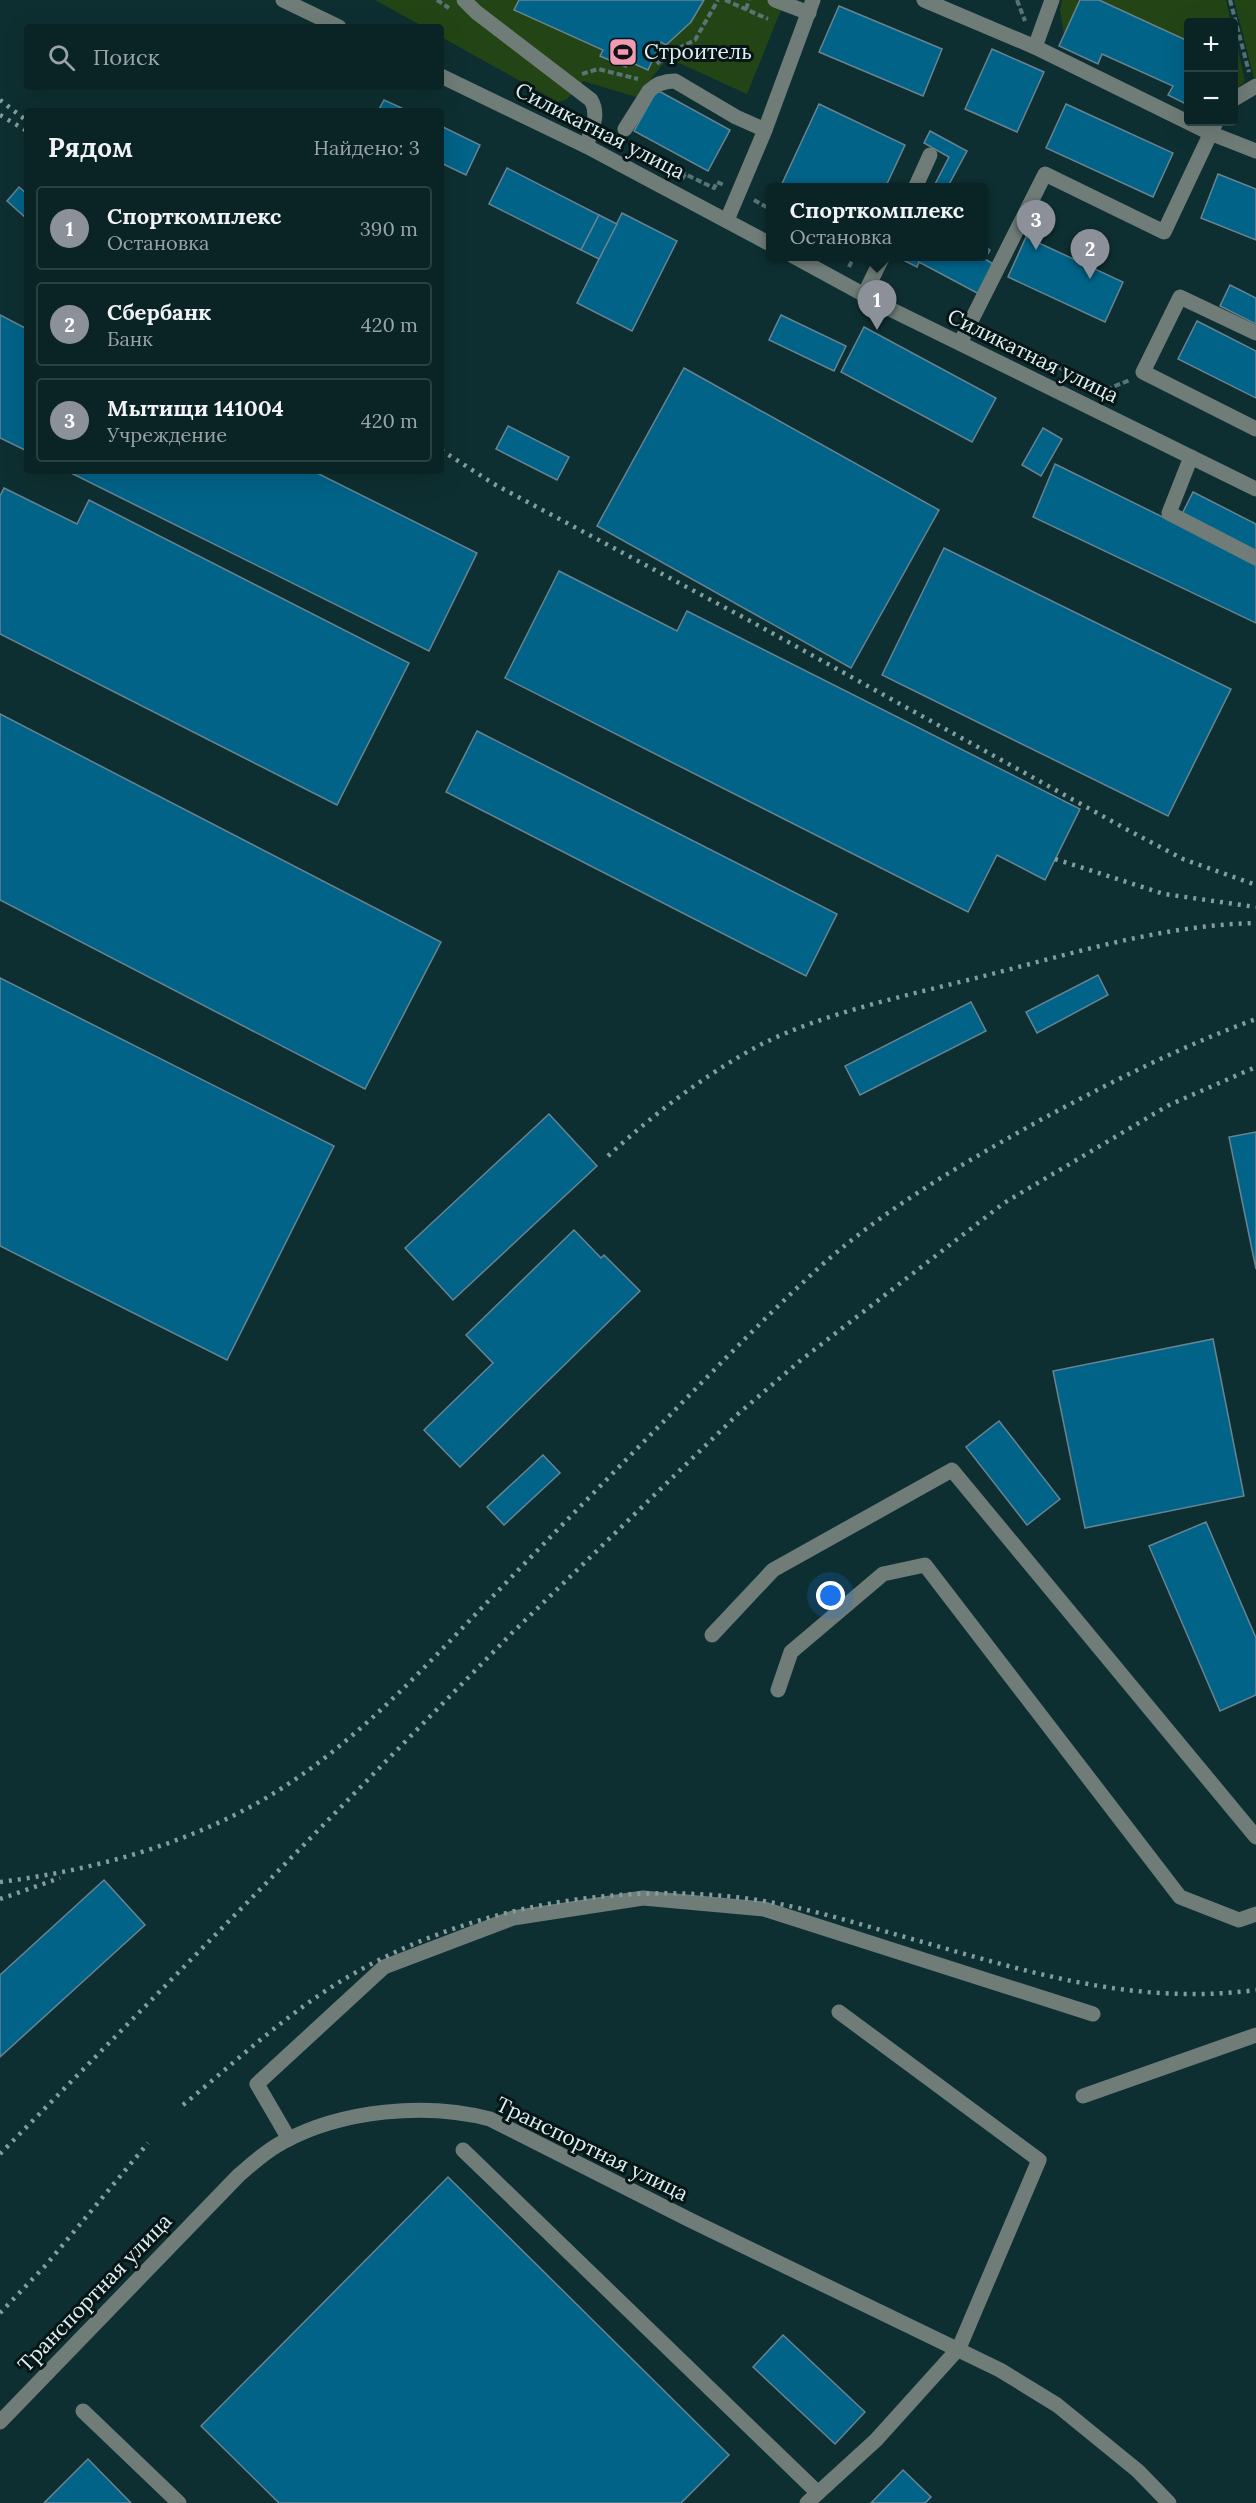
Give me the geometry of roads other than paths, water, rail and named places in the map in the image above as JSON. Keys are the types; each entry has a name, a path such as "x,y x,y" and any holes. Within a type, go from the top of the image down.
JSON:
{"street":[{"path":"283,0 333,24"},
{"path":"727,220 765,130 811,6 775,0"},
{"path":"924,0 1213,127 1256,151"},
{"path":"1035,47 1052,0"},
{"path":"467,1 571,82 596,107 586,146"},
{"name":"Силикатная улица","path":"444,77 586,146 766,241"},
{"path":"625,129 654,86 675,81 736,117 765,130"},
{"path":"1238,96 1254,86"},
{"path":"960,343 1045,174 1164,232 1213,127"},
{"path":"917,183 930,155"},
{"name":"Силикатная улица","path":"802,261 864,295 1256,489"},
{"path":"864,295 881,261"},
{"path":"1256,333 1180,297 1143,372 1256,429"},
{"path":"1191,457 1169,513 1256,558"},
{"path":"712,1635 773,1570 952,1470 1256,1837"},
{"path":"778,1690 791,1652 799,1645 883,1574 925,1565 1180,1897 1239,1920 1256,1914"},
{"path":"289,2139 257,2084 384,1967 513,1918 643,1898 764,1910 1093,2014"},
{"path":"463,2150 813,2498 876,2440 959,2348 1039,2160 839,2012"},
{"path":"1083,2096 1256,2035"},
{"name":"Транспортная улица","path":"0,2421 239,2175 262,2155 289,2139 331,2124 401,2111 429,2109 460,2111 490,2119 690,2220 959,2348 1057,2405 1138,2471 1169,2503"},
{"path":"83,2411 179,2503"}],"railway":[{"path":"0,100 24,119"},
{"path":"0,115 24,129"},
{"path":"444,452 494,484 752,622 1126,829 1183,859 1256,885"},
{"path":"1055,859 1164,894 1256,907"},
{"path":"608,1156 643,1125 698,1083 758,1046 810,1024 895,998 1116,942 1186,929 1256,923"},
{"path":"0,1882 73,1870 180,1839 247,1808 310,1769 367,1722 421,1671 747,1337 823,1264 875,1222 930,1185 1044,1118 1148,1065 1256,1019"},
{"path":"0,2154 512,1633 738,1414 801,1360 1004,1203 1169,1105 1256,1067"},
{"path":"0,1899 60,1878"},
{"path":"183,2105 299,2009 341,1981 387,1956 436,1935 486,1918 538,1906 592,1898 645,1894 698,1894 751,1899 812,1911 998,1963 1082,1983 1124,1990 1167,1993 1211,1994 1256,1990"},
{"path":"0,2313 46,2265 148,2143"}],"place":[{"name":"Строитель","path":"623,52"},
{"name":"Мытищи 141004","path":"1036,250"},
{"name":"Сбербанк","path":"1090,279"},
{"name":"Спорткомплекс","path":"877,330"}]}
